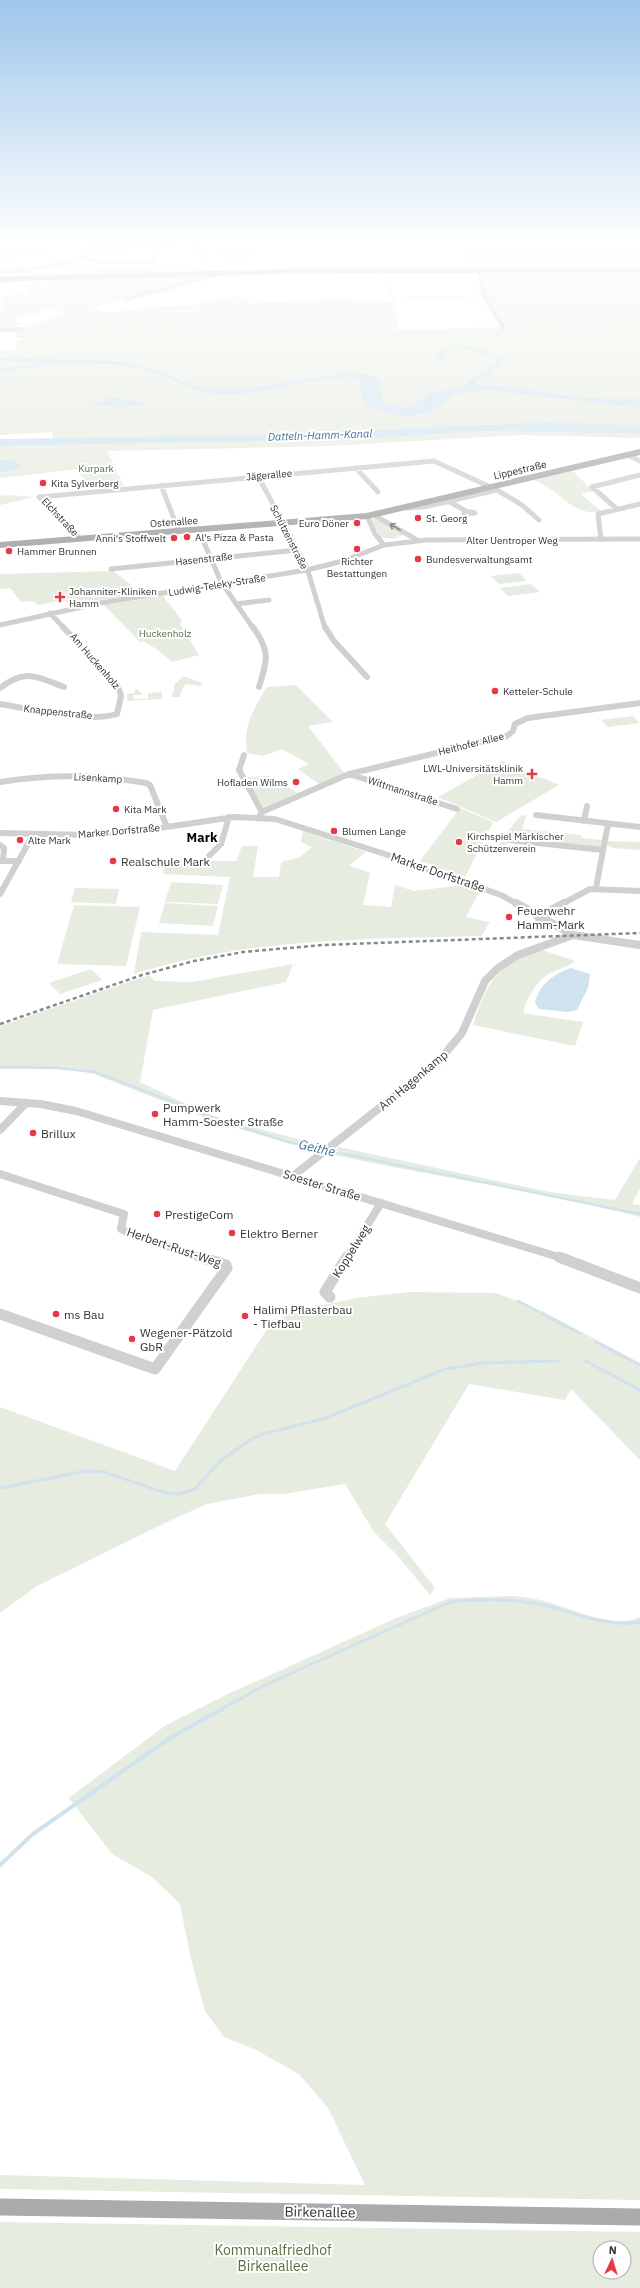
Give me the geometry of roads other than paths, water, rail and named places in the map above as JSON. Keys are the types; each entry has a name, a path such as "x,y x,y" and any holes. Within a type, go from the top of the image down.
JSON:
{"main road":[{"name":"Lippestraße","path":"349,519 370,516 495,488 640,452"},
{"name":"Ostenallee","path":"0,546 349,519"},
{"name":"Birkenallee","path":"0,2207 640,2217"}],"street":[{"path":"628,455 640,461"},
{"name":"Jägerallee","path":"41,495 437,462 495,488 518,502 539,520"},
{"path":"356,468 378,492"},
{"path":"617,509 592,487 640,475"},
{"name":"Schützenstraße","path":"258,476 307,570 323,624 334,641 367,677"},
{"path":"161,484 179,532"},
{"name":"Lippestraße","path":"405,508 424,507 448,502 495,488"},
{"name":"Elchstraße","path":"41,495 41,499 80,539"},
{"path":"448,502 466,511"},
{"path":"601,539 598,514 640,504"},
{"path":"384,513 382,516 384,520"},
{"path":"371,526 370,516 384,520 417,540"},
{"path":"349,519 363,520 371,526 384,545"},
{"path":"199,531 222,584 265,644 267,660 259,687"},
{"name":"Alter Uentroper Weg","path":"384,545 417,540 640,539"},
{"name":"Ludwig-Teleky-Straße","path":"0,625 50,613 307,570 343,561 384,545"},
{"name":"Hasenstraße","path":"112,569 297,550"},
{"path":"236,604 270,600"},
{"name":"Am Huckenholz","path":"50,613 90,654 120,689 121,702 116,716"},
{"path":"0,688 9,681 30,674 64,687"},
{"name":"Heithofer Allee","path":"260,815 349,774 507,736 511,734 515,724 528,718 640,703"},
{"name":"Knappenstraße","path":"0,704 73,715 116,716"},
{"path":"244,755 239,770 260,815"},
{"name":"Wittmannstraße","path":"349,774 457,809"},
{"name":"Lisenkamp","path":"0,782 30,778 80,776 146,783 150,785 167,827"},
{"path":"584,821 587,806"},
{"name":"Marker Dorfstraße","path":"0,832 33,835 109,834 167,827 229,817 260,815 283,820 475,885 510,900 573,935 640,945"},
{"path":"536,815 640,827"},
{"path":"209,856 219,851 223,843 229,817"},
{"path":"596,888 608,824"},
{"path":"0,894 33,835"},
{"path":"509,840 603,850"},
{"path":"0,845 4,848 2,861 19,861"},
{"path":"538,916 579,894 596,888 640,891"},
{"name":"Am Hagenkamp","path":"293,1176 432,1068 447,1053 460,1038 488,978 519,954 573,935"},
{"name":"Soester Straße","path":"0,1101 26,1103 76,1111 550,1253 640,1288"},
{"path":"0,1130 26,1103"},
{"name":"Herbert-Rust-Weg","path":"0,1174 124,1214 121,1228 134,1235 226,1265 227,1268 155,1369 0,1314"},
{"name":"Koppelweg","path":"330,1297 325,1292 381,1203"}],"water":[{"path":"444,350 452,350 446,354 442,362 436,362 438,356"},
{"path":"469,350 482,350 502,358 501,364 492,370 492,372 475,381 478,385 513,387 579,397 640,399 640,408 498,391 466,391 455,395 430,412 420,415 396,415 370,407 363,399 359,380 352,377 319,380 269,390 236,394 219,394 198,390 141,369 106,364 70,364 0,371 0,368 26,366 37,363 0,360 0,357 112,361 146,367 199,387 229,388 231,390 350,373 373,375 379,380 382,399 386,404 401,408 413,405 429,393 466,385 470,380 485,373 498,362 497,358"},
{"path":"109,397 144,402 146,404 124,407 88,406 104,401 105,398"},
{"name":"Datteln-Hamm-Kanal","path":"547,422 640,425 640,434 491,431 341,440 0,446 0,439 275,434"},
{"path":"0,460 12,460 20,465 15,469 0,472"},
{"path":"571,968 590,974 588,988 577,1010 567,1012 539,1009 535,1003 540,990 553,977"}],"waterway":[{"path":"0,380 20,381 32,378 43,372 48,367 46,364"},
{"name":"Geithe","path":"0,1067 58,1068 95,1072 225,1122 288,1142 322,1150"},
{"name":"Geithe","path":"329,1151 640,1214"},
{"path":"518,1301 537,1311"},
{"path":"542,1314 579,1333"},
{"path":"596,1342 640,1365"},
{"path":"0,1488 87,1471 104,1472 166,1493 180,1494 195,1489 220,1461 252,1439 263,1434 326,1418 445,1369 482,1363 558,1361"},
{"path":"586,1361 640,1390"},
{"path":"220,1710 265,1685 450,1602 483,1600 517,1601 552,1607 601,1621 614,1623 640,1622"},
{"path":"0,1865 33,1834 170,1738 222,1709"}],"railway":[{"path":"0,1024 142,975 194,961 243,952 323,945 640,933"}],"place":[{"name":"Kita Sylverberg","path":"43,483"},
{"name":"St. Georg","path":"418,518"},
{"name":"Euro Döner","path":"357,523"},
{"name":"Al's Pizza & Pasta","path":"187,537"},
{"name":"Anni's Stoffwelt","path":"174,538"},
{"name":"Richter Bestattungen","path":"357,549"},
{"name":"Hammer Brunnen","path":"9,551"},
{"name":"Bundesverwaltungsamt","path":"418,559"},
{"name":"Johanniter-Kliniken Hamm","path":"60,597"},
{"name":"Ketteler-Schule","path":"495,691"},
{"name":"LWL-Universitätsklinik Hamm","path":"532,774"},
{"name":"Hofladen Wilms","path":"296,782"},
{"name":"Kita Mark","path":"116,809"},
{"name":"Blumen Lange","path":"334,831"},
{"name":"Alte Mark","path":"20,840"},
{"name":"Kirchspiel Märkischer Schützenverein","path":"459,842"},
{"name":"Realschule Mark","path":"113,861"},
{"name":"Feuerwehr Hamm-Mark","path":"509,917"},
{"name":"Pumpwerk Hamm-Soester Straße","path":"155,1114"},
{"name":"Brillux","path":"33,1133"},
{"name":"PrestigeCom","path":"157,1214"},
{"name":"Elektro Berner","path":"232,1233"},
{"name":"ms Bau","path":"56,1314"},
{"name":"Halimi Pflasterbau - Tiefbau","path":"245,1316"},
{"name":"Wegener-Pätzold GbR","path":"132,1339"}],"district":[{"name":"Mark","path":"202,837"}],"park label":[{"name":"Kurpark","path":"96,468"},
{"name":"Huckenholz","path":"165,633"},
{"name":"Kommunalfriedhof Birkenallee","path":"273,2258"}]}
